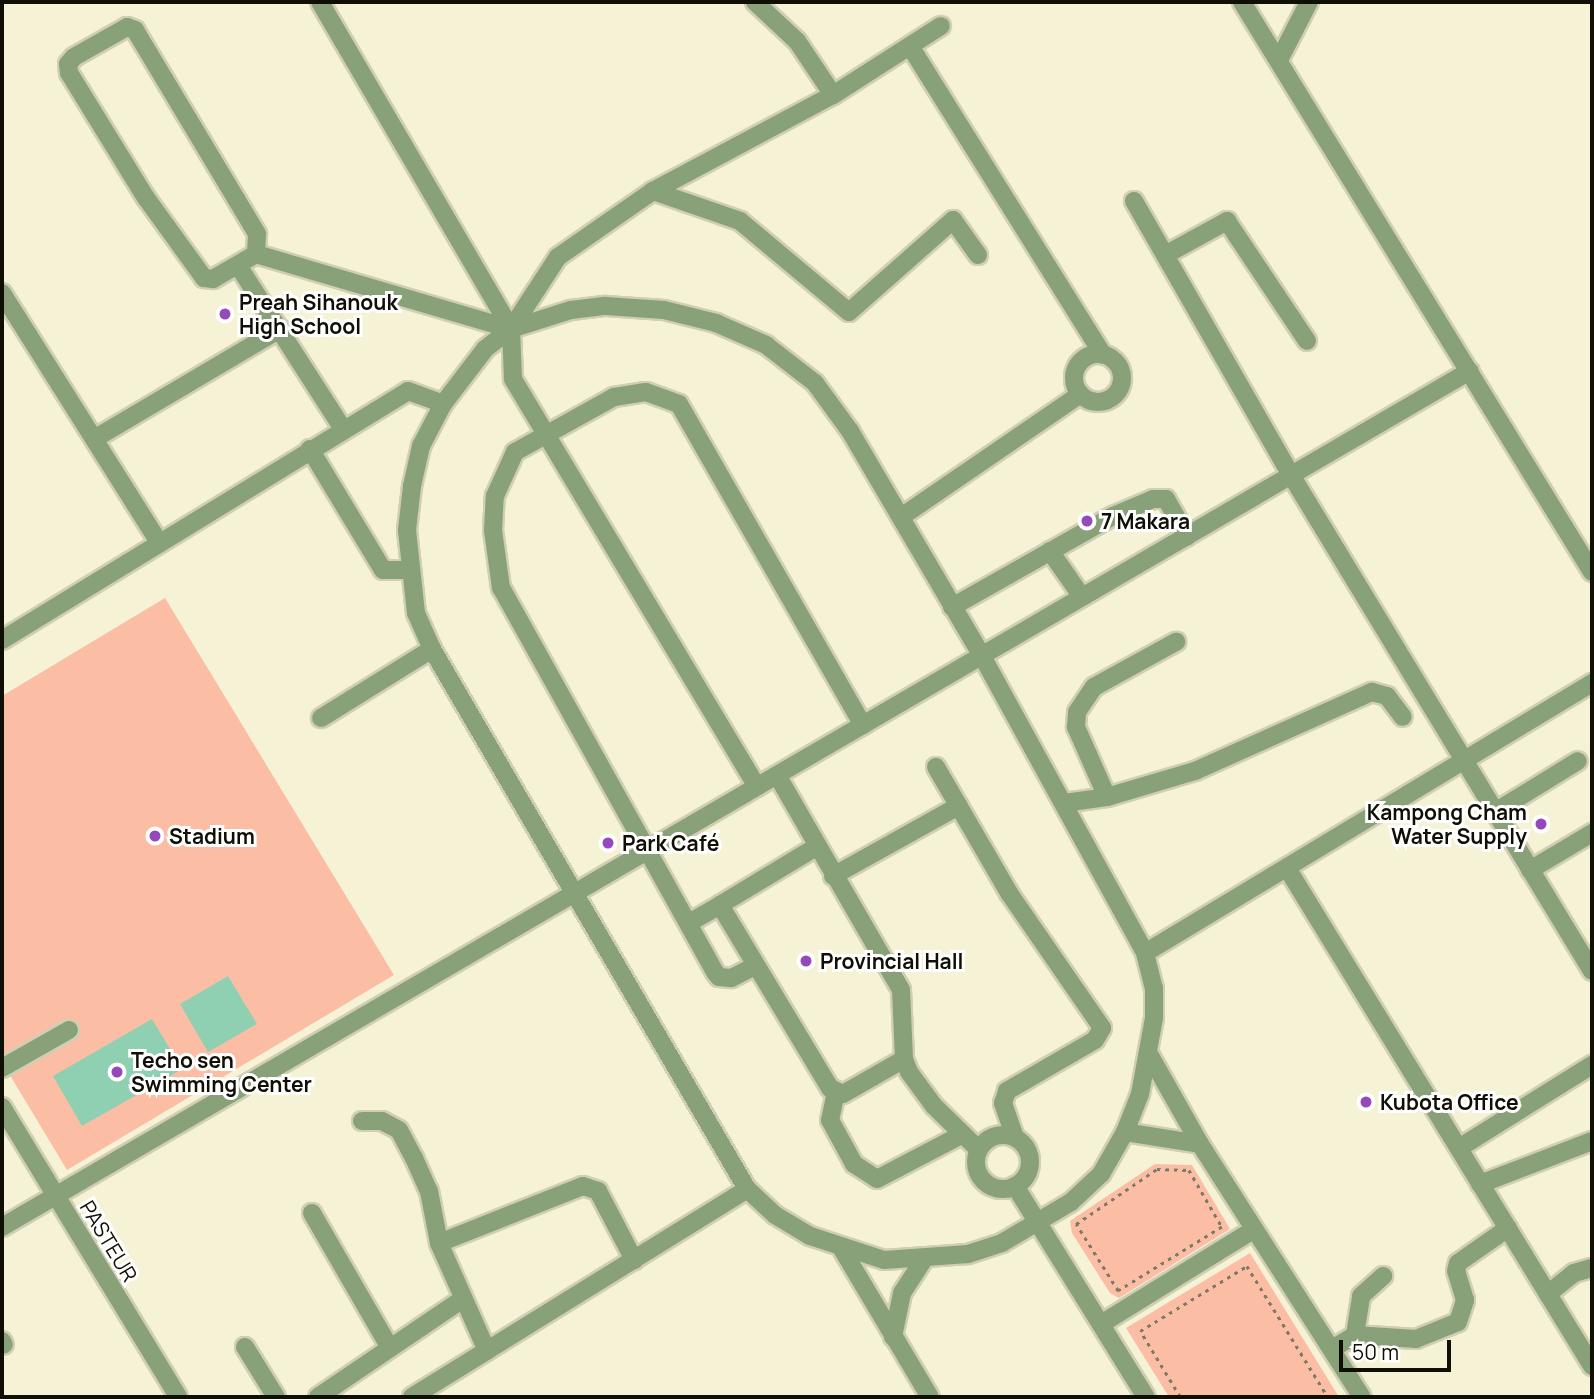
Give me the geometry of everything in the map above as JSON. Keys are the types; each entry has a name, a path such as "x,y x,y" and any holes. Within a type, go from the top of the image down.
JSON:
{"street":[{"path":"320,2 511,329 513,379 757,786"},
{"path":"755,2 797,41 833,95"},
{"path":"1242,2 1592,572"},
{"path":"1279,60 1309,2"},
{"path":"256,254 511,329 571,310 618,307 664,310 716,323 766,345 815,383 901,517 982,656 1145,953 1154,988 1149,1055 1125,1132 1101,1174 1071,1202 1002,1243 968,1254 923,1261 884,1260 842,1249 775,1215 747,1189 432,649 416,613 407,530 411,486 421,446 443,404 485,349 511,329 558,257 653,191 833,95 940,26"},
{"path":"127,27 135,30 257,234 256,254 239,267 213,279 204,278 146,198 69,73 74,57 116,31 127,27"},
{"path":"910,46 1103,355 1121,370 1116,395 1104,402 1089,402 1079,396 1072,377 1077,364 1086,356 1103,355"},
{"path":"653,191 740,221 849,312 953,220 978,255"},
{"path":"1134,201 1291,475 1592,971"},
{"path":"1165,255 1227,220 1307,341"},
{"path":"239,267 343,429"},
{"path":"2,293 159,542"},
{"path":"94,439 280,329"},
{"path":"2,1227 1470,371"},
{"path":"2,640 408,391 443,404"},
{"path":"755,966 731,978 719,977 501,588 493,530 495,496 515,452 545,432 614,397 646,393 679,404 863,725"},
{"path":"901,517 1079,396"},
{"path":"310,449 383,570 411,570"},
{"path":"952,607 1050,551 1153,499 1166,499 1187,536"},
{"path":"1050,551 1082,597"},
{"path":"1107,797 1076,727 1077,712 1094,687 1176,642"},
{"path":"321,718 432,649"},
{"path":"1145,953 1592,683"},
{"path":"1064,803 1107,797 1241,753 1372,692 1387,696 1403,717"},
{"path":"1494,812 1578,761"},
{"path":"936,766 1009,893 1102,1028 1095,1040 1007,1091 1003,1103 1015,1138 1030,1157 1027,1174 1015,1186 999,1188 984,1181 976,1166 978,1149 998,1135 1015,1138"},
{"path":"777,775 816,847 901,990 904,1059 934,1106 978,1149"},
{"path":"833,876 959,806"},
{"path":"1530,870 1592,833"},
{"path":"689,923 816,847"},
{"path":"1287,868 1592,1366"},
{"path":"720,905 755,966 836,1092 844,1094 904,1059"},
{"path":"2,1068 69,1030"},
{"path":"1149,1055 1253,1230 1362,1397"},
{"path":"1459,1149 1592,1065"},
{"path":"836,1092 830,1120 854,1164 877,1179 962,1134"},
{"name":"PASTEUR","path":"2,1107 178,1397"},
{"path":"362,1121 382,1121 398,1130 429,1191 439,1242 461,1300 486,1351"},
{"path":"1125,1132 1200,1144"},
{"path":"1480,1184 1592,1141"},
{"path":"439,1242 583,1186 598,1191 634,1259"},
{"path":"1015,1186 1146,1397"},
{"path":"412,1397 438,1390 486,1351 747,1189"},
{"path":"312,1213 390,1348"},
{"path":"1332,1349 1356,1335 1416,1339 1458,1322 1465,1300 1456,1271 1458,1263 1508,1228"},
{"path":"1101,1324 1253,1230"},
{"path":"842,1249 930,1397"},
{"path":"893,1337 902,1293 923,1261"},
{"path":"1548,1294 1574,1273 1592,1268"},
{"path":"1356,1335 1361,1296 1383,1276"},
{"path":"318,1397 461,1300"},
{"path":"245,1346 276,1397"}],"path":[{"path":"1157,1170 1189,1170 1223,1227 1118,1291 1076,1224 1157,1170"},
{"path":"1180,1397 1140,1331 1247,1266 1328,1397"}],"shaded area":[{"name":"Stadium","path":"165,598 394,975 67,1170 2,1062 2,696"},
{"path":"228,976 257,1024 208,1052 180,1004"},
{"name":"Techo sen Swimming Center","path":"152,1019 182,1069 82,1126 53,1076"},
{"path":"1155,1164 1192,1165 1230,1229 1119,1298 1110,1293 1072,1233 1070,1221"},
{"path":"1250,1253 1339,1397 1169,1397 1126,1328"}],"place":[{"name":"Preah Sihanouk High School","path":"225,314"},
{"name":"7 Makara","path":"1087,521"},
{"name":"Kampong Cham Water Supply","path":"1541,824"},
{"name":"Stadium","path":"155,836"},
{"name":"Park Café","path":"608,843"},
{"name":"Provincial Hall","path":"806,961"},
{"name":"Techo sen Swimming Center","path":"117,1072"},
{"name":"Kubota Office","path":"1366,1102"}]}
